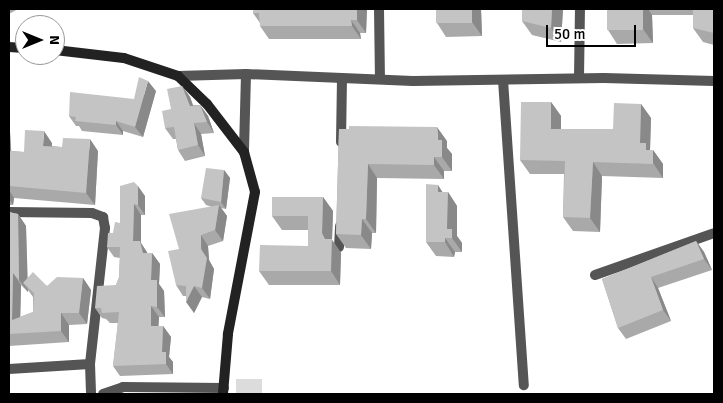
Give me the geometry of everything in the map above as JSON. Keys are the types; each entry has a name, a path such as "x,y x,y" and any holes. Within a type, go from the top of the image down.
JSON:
{"street":[{"path":"379,9 380,79"},
{"path":"580,9 580,78"},
{"path":"65,51 124,58 178,76 246,74 380,79 503,80 580,78 714,81"},
{"path":"103,394 123,386 224,391 228,334 255,192 244,152 246,74"},
{"path":"178,76 207,104 244,152"},
{"path":"341,158 342,78"},
{"path":"503,80 524,385"},
{"path":"9,212 92,213 103,217 105,228 90,364 91,394"},
{"path":"339,247 340,218"},
{"path":"595,275 714,233"},
{"path":"9,369 90,364"}],"shaded area":[{"path":"236,379 262,379 262,394 236,394"}],"building":[{"path":"253,9 357,9 357,20 351,20 352,26 260,26 259,13 253,13"},
{"path":"436,9 472,9 472,23 436,23"},
{"path":"522,9 552,9 551,28 522,21"},
{"path":"607,9 643,9 643,30 607,30"},
{"path":"693,9 714,9 714,33 693,28"},
{"path":"139,77 148,81 135,127 116,121 116,125 75,121 76,117 69,116 70,92 134,99"},
{"path":"182,86 190,106 200,105 207,122 194,123 198,145 178,150 174,127 165,128 162,111 171,109 167,89"},
{"path":"521,102 551,102 551,129 613,129 614,103 641,104 640,143 646,143 646,150 653,150 653,164 593,162 590,218 563,217 565,161 520,160"},
{"path":"349,126 437,127 438,140 442,140 442,157 434,157 434,165 368,164 366,219 362,219 361,235 336,234 339,129 349,129"},
{"path":"25,130 44,131 43,146 62,147 63,138 90,139 86,193 9,186 9,151 24,152"},
{"path":"206,168 224,170 221,202 201,198"},
{"path":"134,182 138,186 138,205 134,204 133,241 140,241 143,253 152,253 151,280 157,280 157,307 151,306 151,326 163,326 162,352 166,352 166,364 113,366 119,312 102,313 101,308 95,308 97,286 116,285 119,277 120,247 107,247 108,233 113,233 115,222 120,223 120,186"},
{"path":"426,184 438,185 438,192 448,192 447,229 452,229 452,238 445,238 445,242 426,242"},
{"path":"272,197 323,197 322,233 325,239 332,239 331,271 259,271 260,245 308,246 308,216 272,216"},
{"path":"219,205 215,230 201,235 201,249 207,258 202,288 194,286 186,302 186,286 176,285 168,251 179,249 169,214"},
{"path":"9,212 18,214 19,280 13,273 12,320 33,312 34,293 23,283 33,272 47,286 57,277 83,278 79,313 61,313 61,331 9,334"},
{"path":"696,241 704,259 651,277 663,310 618,328 602,279"}]}
